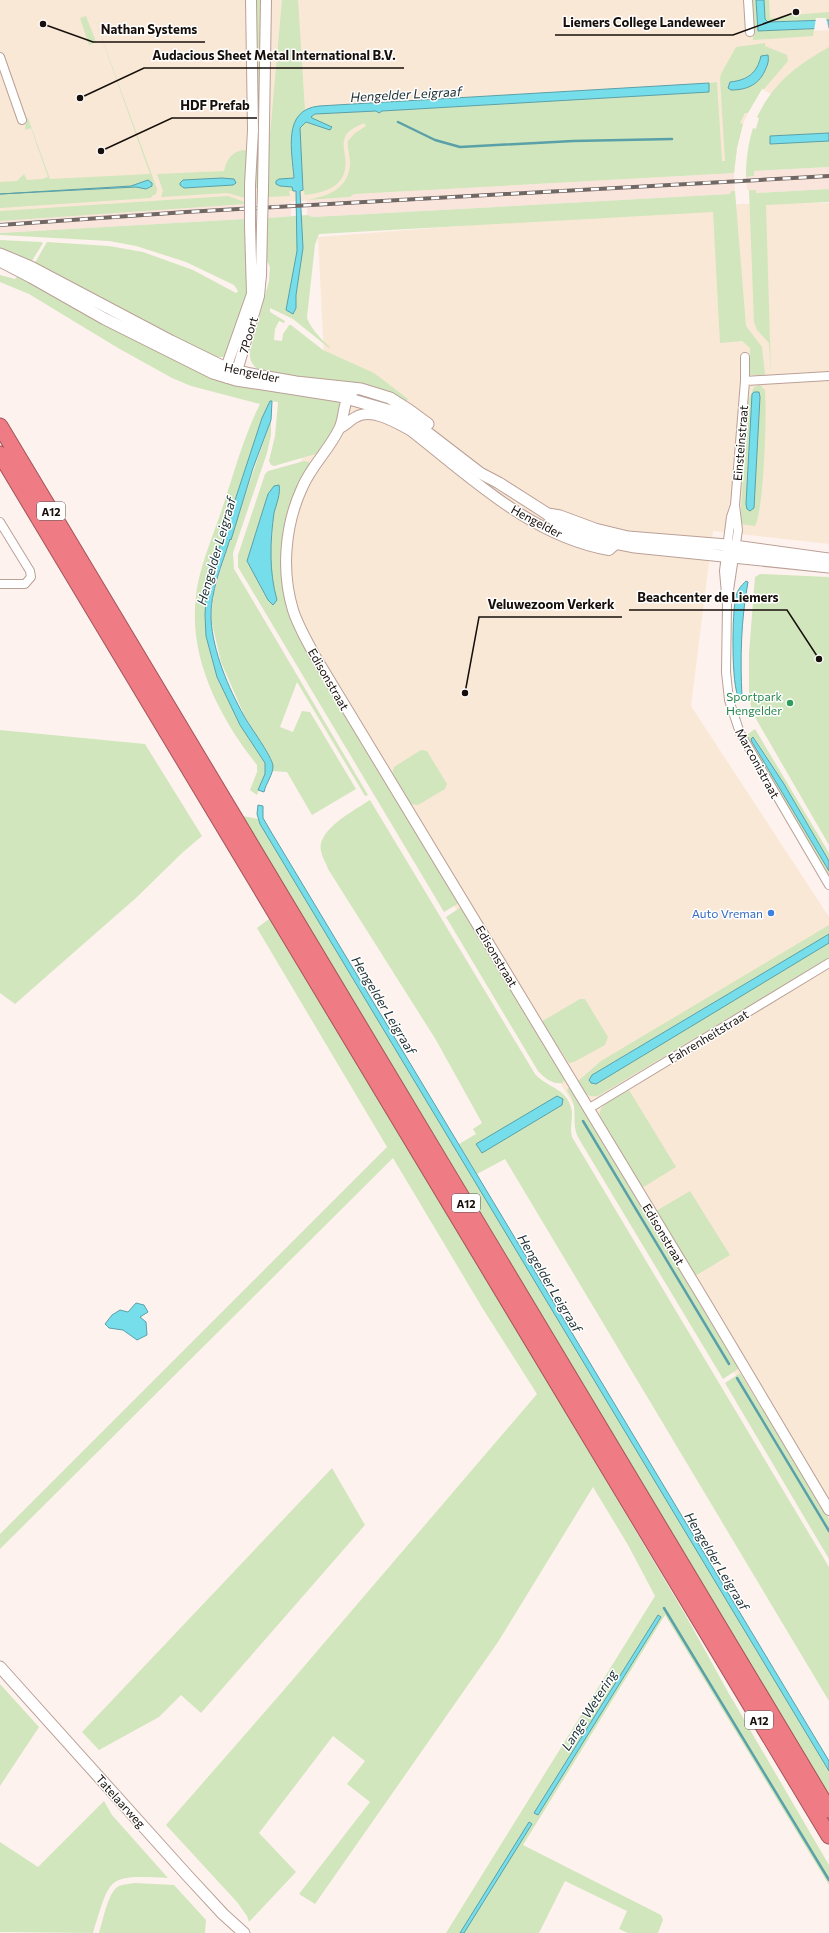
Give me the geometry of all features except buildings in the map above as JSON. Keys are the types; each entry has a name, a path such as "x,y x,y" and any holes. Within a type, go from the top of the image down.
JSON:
{"highway":[{"name":"A12","path":"0,426 829,1810"},
{"name":"A12","path":"0,454 829,1836"}],"main road":[{"name":"Hengelder","path":"0,254 31,267 230,372 274,386 319,392 347,401 398,413 415,423 480,473 499,483 546,513 560,525 578,533 616,544 657,550 731,551 826,557"},
{"name":"Hengelder","path":"0,261 191,364 230,372 296,382 361,389 390,398 410,410 489,471 499,483"},
{"name":"Hengelder","path":"546,513 622,536 731,551 829,567"},
{"name":"Tatelaarweg","path":"0,1667 186,1874 223,1914 244,1933"}],"street":[{"name":"7Poort","path":"230,372 252,294 250,226 250,186 253,130 251,0"},
{"name":"7Poort","path":"230,372 259,296 263,188 266,0"},
{"path":"748,0 750,32"},
{"path":"0,57 22,120"},
{"name":"Einsteinstraat","path":"731,551 738,524 735,505 746,357"},
{"path":"745,381 829,376"},
{"path":"347,401 351,394 361,389"},
{"name":"Hengelder","path":"347,401 350,409 363,415 375,415 410,430 511,509 536,523 597,548 609,550 616,544"},
{"name":"Edisonstraat","path":"347,401 340,428 317,460 302,487 292,514 288,539 286,568 288,588 293,610 315,656 829,1510"},
{"path":"340,428 356,416 363,415"},
{"path":"0,522 30,571 31,577 25,584 0,584"},
{"name":"Marconistraat","path":"731,551 727,605 726,672 729,700 736,722 749,750 829,885"},
{"name":"Fahrenheitstraat","path":"588,1109 829,963"}],"shaded area":[{"path":"0,0 829,0 829,167 756,129 759,118 757,117 771,94 762,89 743,124 737,148 734,173 354,194 350,197 306,201 0,213"},
{"path":"829,167 829,189 756,193 756,190 747,190 746,177 754,176 754,171"},
{"path":"734,173 735,191 731,191 731,194 313,217 307,215 307,200 350,197 354,194"},
{"path":"268,202 291,202 291,216 268,218"},
{"path":"829,203 829,544 713,531 691,706 829,917 829,1531 316,676 272,599 285,493 320,423 325,376 318,237 740,204"},
{"path":"245,204 245,219 0,233 0,213"}],"green space":[{"path":"88,0 157,189 156,194 151,198 0,208 0,182 17,181 24,174 27,180 48,177 31,128 25,130 26,119 28,118 50,179 150,174"},
{"path":"255,0 261,0 259,188 255,188 254,185"},
{"path":"282,0 298,0 305,110 299,118 292,134 291,151 294,178 279,179 278,184 280,186 293,187 293,191 289,191 290,196 268,197 268,157"},
{"path":"752,0 756,0 758,31 814,29 813,36 753,40"},
{"path":"764,0 769,0 770,18 829,12 829,20 768,22 765,19"},
{"path":"86,16 96,42 89,45 80,18"},
{"path":"765,43 765,46 787,55 788,61 764,89 762,89 748,113 745,113 740,123 743,124 737,148 734,173 354,194 350,197 307,200 336,190 346,179 349,172 350,163 348,141 355,133 366,126 364,123 354,128 346,135 344,140 344,174 336,185 314,194 305,195 303,190 299,132 301,125 306,122 331,127 311,117 319,113 376,111 379,113 382,111 709,92 709,83 717,82 722,161 725,161 720,79 721,74 736,47"},
{"path":"829,47 829,167 754,171 754,176 746,177 746,164 751,134 753,128 756,129 759,118 757,117 764,104 779,84 796,68"},
{"path":"247,150 245,198 227,193 161,197 163,191 157,174 224,171 227,162 234,153"},
{"path":"829,189 829,202 766,205 771,375 769,343 757,330 754,322 749,190 756,190 756,193"},
{"path":"731,191 735,191 746,326 762,347 765,375 750,375 750,348 742,341 720,343 713,212 319,234 315,245 307,317 313,329 330,347 329,348 293,319 270,308 270,312 285,321 284,323 279,321 275,329 274,340 282,341 283,334 289,325 291,325 323,350 374,373 408,399 405,403 262,372 254,366 251,361 250,351 269,281 270,267 266,259 268,218 307,215 313,217 730,194"},
{"path":"228,196 245,202 245,204 0,221 0,211"},
{"path":"245,219 248,301 227,354 223,357 212,357 33,266 47,242 109,246 143,252 193,270 236,293 238,291 234,285 186,262 136,246 109,241 0,235 0,233"},
{"path":"0,240 43,243 30,264 0,251"},
{"path":"20,274 190,366 336,399 341,406 338,423 319,453 274,466 271,465 269,461 275,436 278,402 270,401 262,418 222,539 208,591 205,615 206,636 217,677 240,725 265,763 265,774 257,795 250,790 257,772 257,765 243,747 219,707 210,686 202,664 197,642 195,619 196,596 200,573 244,441 260,404 191,386 172,378 118,348 29,294 0,282 0,275 15,279"},
{"path":"760,385 765,390 766,401 763,481 761,501 755,526 740,524 748,401 754,387","holes":["754,392 760,397 754,508 750,511 746,504 752,394"]},
{"path":"271,420 271,435 267,453 233,553 234,569 368,795 365,796 297,682 280,727 293,732 302,711 310,712 356,789 312,815 287,772 272,771 272,761 245,717 221,662 211,619 214,592 230,539"},
{"path":"304,461 309,462 310,466 294,498 288,600 459,903 444,912 238,567 238,555 265,474 268,471","holes":["274,486 280,488 274,512 270,563 273,605 268,600 247,561 268,494"]},
{"name":"Sportpark Hengelder","path":"760,574 829,577 829,845 752,712 749,695 749,653 755,577"},
{"path":"755,729 829,853 829,861 784,784 754,737 752,742 829,871 829,876 748,739 748,734"},
{"path":"0,730 145,744 202,836 182,853 137,897 15,1004 0,993"},
{"path":"421,750 427,751 447,784 445,789 418,805 409,804 392,774 394,767"},
{"path":"370,800 535,1074 565,1096 568,1101 572,1111 572,1137 829,1567 829,1701 505,1159 477,1174 459,1144 476,1134 473,1129 482,1123 436,1040 328,869 321,851 321,843 330,828"},
{"path":"243,816 258,819 777,1683 829,1771 829,1794"},
{"path":"461,907 565,1078 563,1083 556,1083 549,1080 538,1071 446,917"},
{"path":"269,919 483,1273 686,1616 728,1692 829,1865 829,1885 665,1615 523,1845 661,1915 663,1920 658,1933 628,1933 619,1929 627,1911 565,1881 539,1933 446,1933 655,1596 628,1545 593,1487 498,1642 315,1904 299,1894 370,1802 347,1784 365,1761 333,1736 259,1833 296,1872 249,1922 247,1916 237,1902 166,1825 283,1691 537,1394 483,1309 393,1158 0,1549 0,1534 387,1147 257,928"},
{"path":"829,925 829,934 592,1075 593,1085 829,943 829,958 598,1096 588,1095 583,1091 577,1082 601,1061"},
{"path":"580,999 585,999 608,1037 605,1045 574,1062 569,1063 541,1022"},
{"path":"568,1088 571,1088 738,1367 738,1369 723,1379 579,1139 575,1126 573,1103 567,1091"},
{"path":"629,1090 676,1167 642,1188 600,1119 601,1109 609,1101"},
{"path":"690,1191 730,1255 695,1276 656,1211"},
{"path":"740,1373 829,1519 829,1559 725,1383"},
{"path":"332,1468 365,1525 201,1713 181,1695 159,1717 99,1750 82,1732"},
{"path":"0,1684 39,1727 0,1786"},
{"path":"104,1801 112,1815 168,1878 133,1877 122,1879 114,1883 108,1890 93,1933 0,1932 0,1842 38,1867"},
{"path":"135,1883 174,1885 206,1920 205,1933 99,1933 109,1900 115,1889 121,1885"}],"water":[{"path":"756,0 764,0 765,19 768,22 829,20 829,28 758,31"},
{"path":"768,55 767,66 757,82 743,89 731,90 728,88 730,82 751,75 757,67 761,56"},
{"path":"709,83 709,92 382,111 379,113 376,111 315,114 311,117 332,127 330,130 306,122 300,128 303,190 300,191 303,248 296,295 296,308 293,314 286,310 297,251 296,191 293,191 292,187 280,186 276,184 276,181 279,179 294,178 291,144 292,133 294,123 299,115 307,109 319,106"},
{"path":"829,133 829,141 770,144 770,136"},
{"path":"222,178 234,179 236,183 233,185 184,188 180,185 183,180"},
{"path":"148,180 152,183 152,186 146,189 136,187 0,194 131,186"},
{"path":"754,392 759,392 760,397 754,508 750,511 747,509 746,504 752,394"},
{"path":"270,401 272,401 271,420 253,468 231,540 230,539 217,579 211,609 212,631 222,669 244,716 272,761 272,773 264,792 258,790 265,774 265,763 240,725 217,677 206,636 205,615 206,597 214,564 262,418"},
{"path":"279,485 279,495 274,513 271,546 271,568 277,600 273,605 268,600 247,561 268,494 274,486"},
{"path":"746,581 748,582 742,639 742,697 739,698 736,691 733,665 734,617 736,596"},
{"path":"753,737 784,784 829,861 829,871 752,742 751,739"},
{"path":"258,805 263,806 263,818 270,830 829,1761 829,1771 260,824 257,814"},
{"path":"829,934 829,943 596,1084 591,1083 589,1080 592,1075"},
{"path":"557,1096 563,1099 562,1105 482,1153 476,1144"},
{"path":"136,1303 144,1305 148,1312 140,1317 146,1322 147,1335 137,1340 123,1330 109,1328 105,1324 112,1315 120,1310 128,1312"},
{"path":"658,1615 661,1617 538,1815 534,1813"},
{"path":"529,1822 532,1824 464,1933 460,1933"}],"pier":[{"path":"816,18 826,18 829,30 814,31"}],"waterway":[{"path":"398,122 435,140 460,147 573,141 672,139"},
{"path":"583,1121 729,1364"},
{"path":"737,1378 829,1531"},
{"path":"664,1608 829,1880"}],"railway":[{"path":"0,225 186,212 829,176"}],"place":[{"name":"Liemers College Landeweer","path":"796,12"},
{"name":"Nathan Systems","path":"43,24"},
{"name":"Audacious Sheet Metal International B.V.","path":"80,98"},
{"name":"HDF Prefab","path":"101,151"},
{"name":"Beachcenter de Liemers","path":"819,659"},
{"name":"Veluwezoom Verkerk","path":"465,693"},
{"name":"Sportpark Hengelder","path":"790,703"},
{"name":"Auto Vreman","path":"771,913"}],"water label":[{"name":"Hengelder Leigraaf","path":"406,94"},
{"name":"Hengelder Leigraaf","path":"216,551"},
{"name":"Hengelder Leigraaf","path":"384,1005"},
{"name":"Hengelder Leigraaf","path":"550,1283"},
{"name":"Hengelder Leigraaf","path":"717,1561"},
{"name":"Lange Wetering","path":"589,1710"}]}
